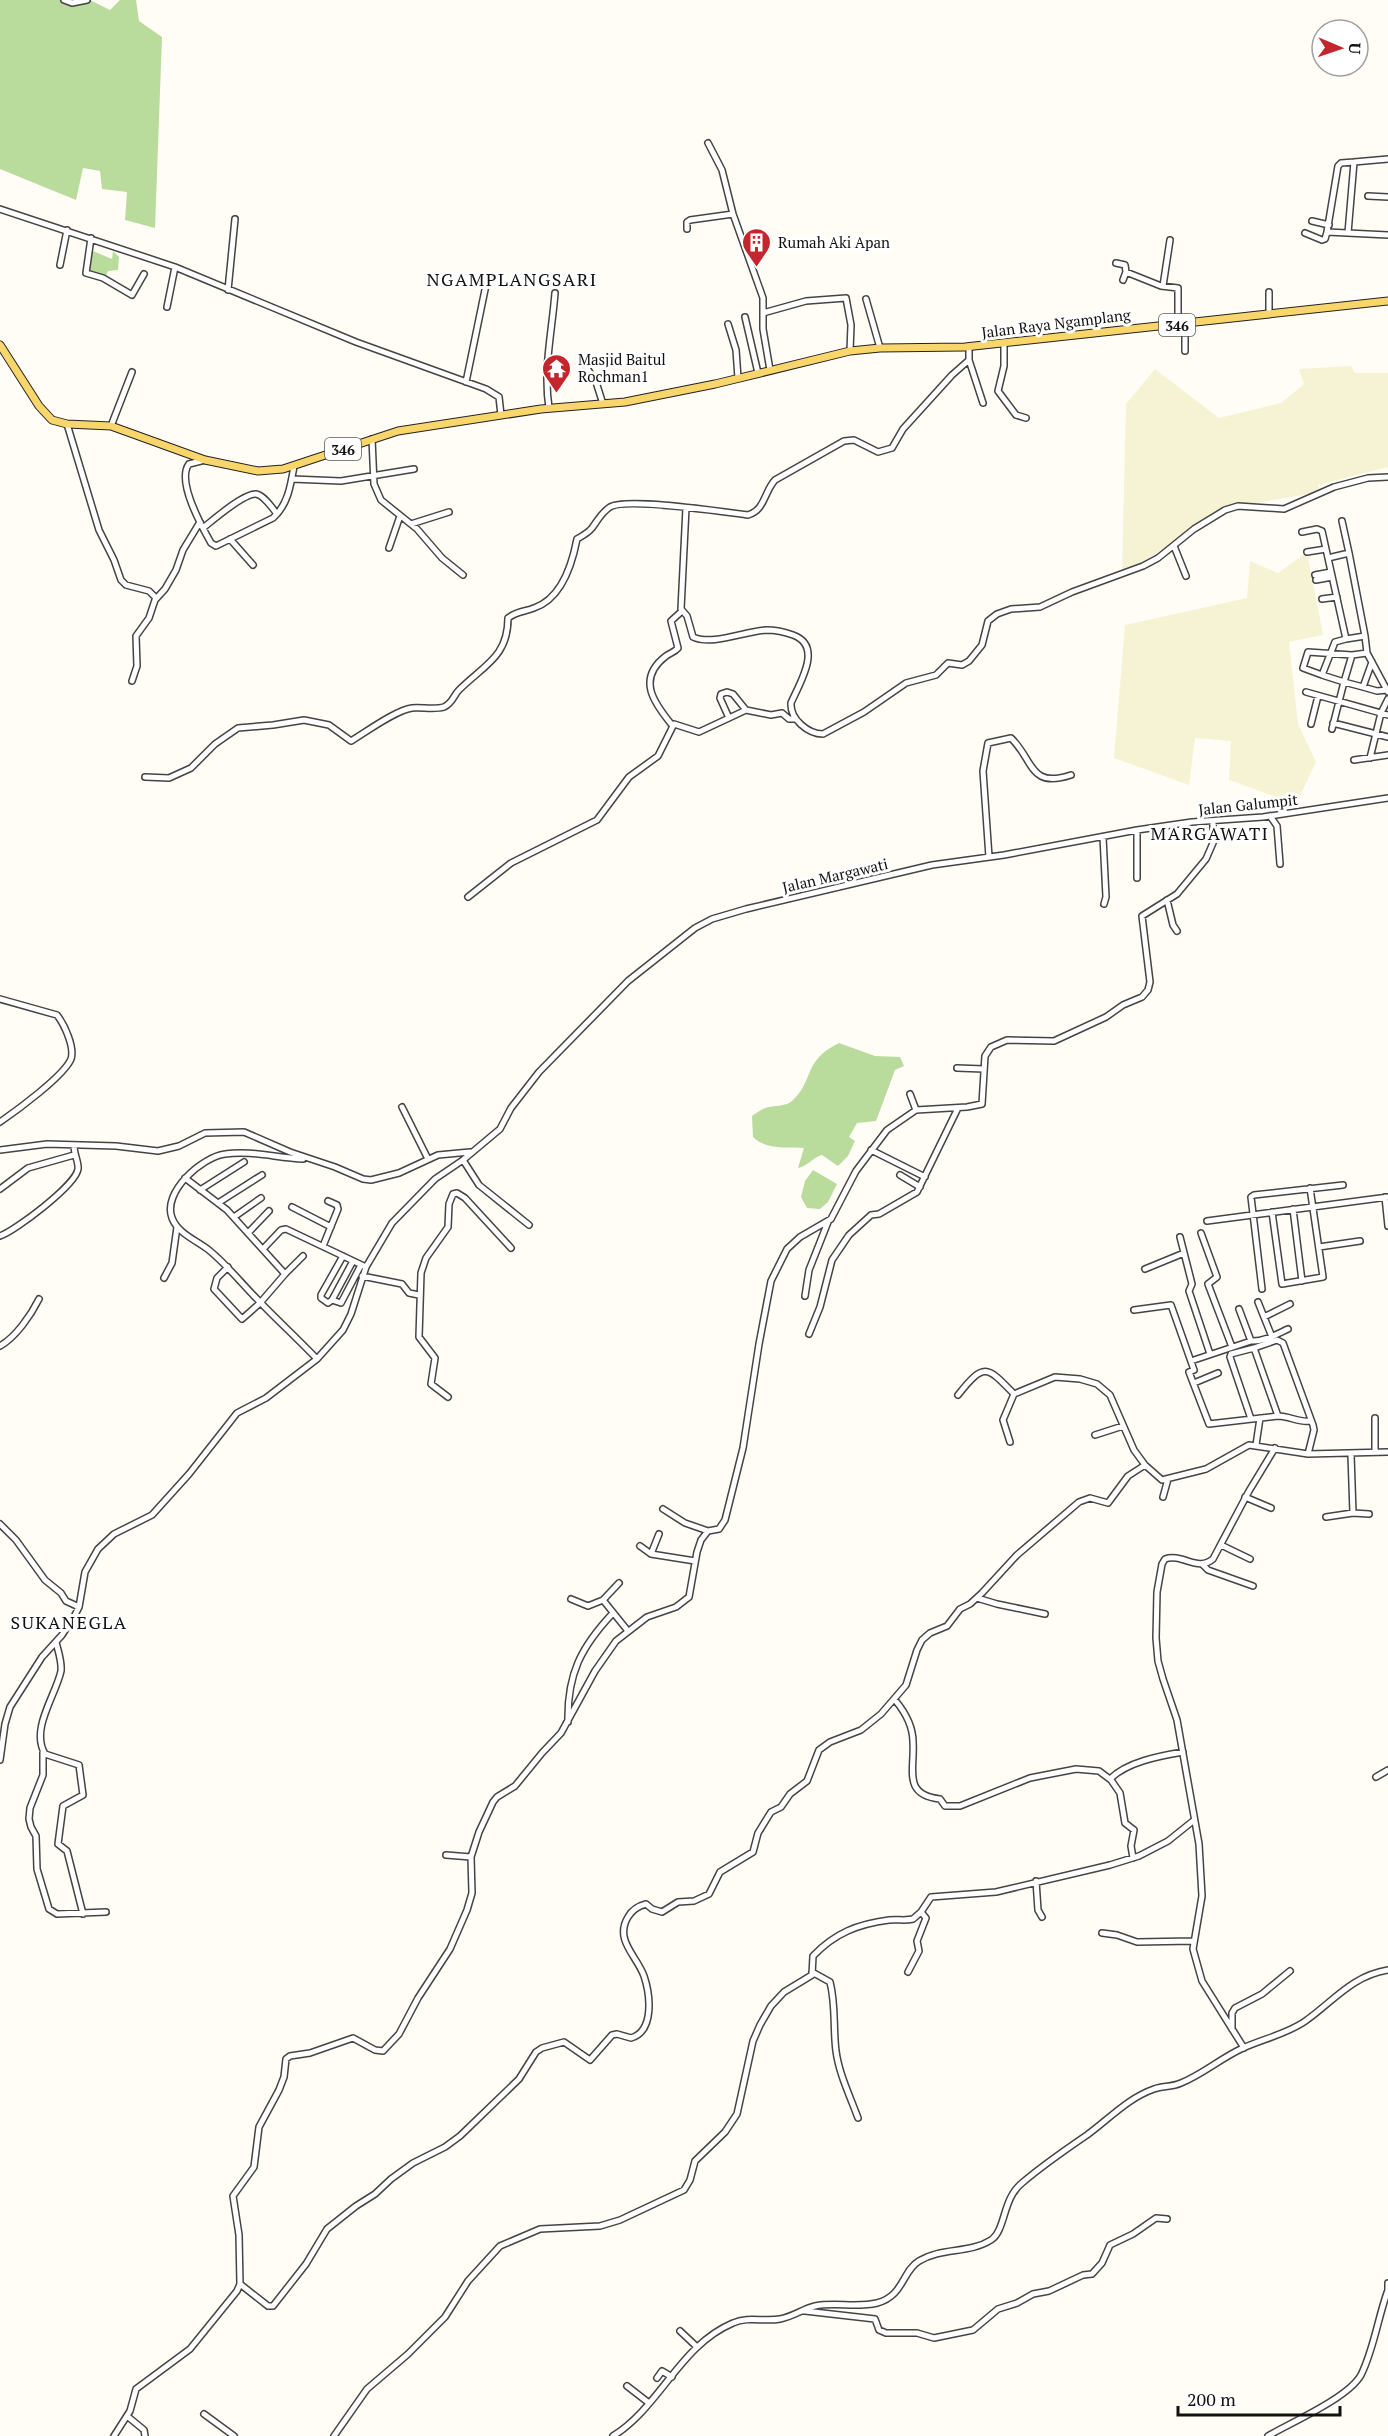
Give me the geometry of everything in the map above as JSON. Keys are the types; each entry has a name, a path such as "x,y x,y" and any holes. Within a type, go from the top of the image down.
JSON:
{"main road":[{"name":"Jalan Raya Ngamplang","path":"603,404 729,380 850,351 880,348 965,347 1388,301"},
{"name":"346","path":"0,345 39,406 52,420 67,424 111,426 205,460 241,470 279,470 398,431 549,408 603,404"}],"street":[{"path":"64,0 72,3 87,0"},
{"path":"708,143 722,170 733,214 762,294 770,370"},
{"path":"1305,233 1325,239 1338,166 1341,163 1388,159"},
{"path":"1347,233 1354,162"},
{"path":"1368,196 1388,197"},
{"path":"0,209 175,267 356,342 466,382 497,395 500,399 501,415"},
{"path":"687,229 687,222 690,220 733,214"},
{"path":"228,290 235,219"},
{"path":"1312,221 1328,229 1347,233 1388,235"},
{"path":"60,265 67,230"},
{"path":"91,238 86,273 103,278 132,295 144,274"},
{"path":"1163,286 1170,240"},
{"path":"1116,263 1125,265 1126,272 1123,280"},
{"path":"167,307 175,267"},
{"path":"1126,272 1163,286 1179,289 1185,351"},
{"path":"466,382 487,280"},
{"path":"1269,292 1269,314"},
{"path":"549,408 546,362 551,342 555,293"},
{"path":"763,313 806,301 846,298 851,325 850,351"},
{"path":"866,299 880,348"},
{"path":"745,317 758,373"},
{"path":"728,324 736,350 738,378"},
{"path":"1004,343 1004,366 998,392 1016,415 1026,418"},
{"path":"965,347 983,403"},
{"path":"145,777 169,778 191,768 215,744 238,728 273,726 304,720 329,725 351,741 374,725 410,708 444,707 453,701 457,691 472,680 504,647 508,634 508,618 517,611 532,609 549,601 572,562 577,540 591,529 599,516 612,506 628,502 752,514 760,508 767,490 775,480 844,441 854,440 874,452 890,450 895,446 903,429 952,375 969,360"},
{"path":"585,365 596,382 603,404"},
{"path":"111,426 132,372"},
{"path":"67,424 99,530 121,580 126,585 149,591 156,598"},
{"path":"372,439 375,490 381,500 411,524 442,557 463,575"},
{"path":"205,460 189,464 186,468 190,499 213,545 230,539 278,514 288,496 294,466"},
{"path":"292,480 341,481 414,469"},
{"path":"686,509 681,581 682,613 693,637 698,639 736,636 766,630 800,638 806,646 808,659 805,673 791,703 795,719 816,734 827,733 864,712 906,683 936,675 945,664 967,663 982,645 988,621 997,614 1011,609 1040,607 1072,592 1143,566 1176,549 1194,529 1232,507 1284,508 1334,487 1368,478 1388,477"},
{"path":"132,681 137,666 136,636 149,618 156,598 165,589 176,570 183,550 201,525 255,494 260,495 278,514"},
{"path":"411,524 449,512"},
{"path":"389,548 400,516"},
{"path":"1342,521 1367,653 1387,691 1377,691 1303,669 1308,652 1352,655 1367,653"},
{"path":"1302,532 1321,530 1346,639"},
{"path":"230,539 253,565"},
{"path":"1176,549 1186,576"},
{"path":"1307,552 1326,549"},
{"path":"1328,558 1349,553"},
{"path":"1316,578 1331,575"},
{"path":"1322,599 1337,597"},
{"path":"672,725 657,706 649,689 649,683 656,667 678,648 670,625 672,618 682,613"},
{"path":"1323,675 1335,642 1365,636"},
{"path":"1352,655 1333,726 1388,737"},
{"path":"1363,687 1372,662"},
{"path":"1306,692 1388,715"},
{"path":"729,718 720,697 724,693 733,694 746,711"},
{"path":"1311,723 1318,696"},
{"path":"1370,758 1381,713 1388,699"},
{"path":"672,725 678,724 699,732 746,711 771,715 782,713 789,719 795,719"},
{"path":"468,897 509,864 597,820 629,777 659,753 672,725"},
{"path":"989,857 983,771 986,746 989,742 1009,738 1014,740 1029,766 1042,778 1059,779 1071,775"},
{"path":"1354,760 1388,755"},
{"name":"Jalan Galumpit","path":"1004,855 1137,830 1270,816 1388,798"},
{"path":"1270,816 1276,826 1280,864"},
{"path":"805,1296 809,1270 828,1222 856,1171 887,1130 916,1110 958,1108 982,1104 986,1053 1002,1041 1054,1041 1106,1017 1142,996 1148,990 1150,982 1142,916 1177,894 1211,851 1213,821"},
{"path":"1137,830 1137,878"},
{"path":"1103,837 1106,897 1104,904"},
{"name":"Jalan Margawati","path":"363,1266 386,1231 406,1207 435,1179 463,1160 500,1129 526,1088 573,1035 628,981 695,928 712,919 757,906 875,880 908,870 1004,855"},
{"path":"1167,900 1173,925 1177,931"},
{"path":"0,999 57,1015 69,1041 71,1056 68,1063 35,1097 0,1122"},
{"path":"957,1068 984,1070"},
{"path":"910,1094 916,1110"},
{"path":"402,1107 428,1159"},
{"path":"809,1334 820,1307 829,1265 844,1241 871,1215 879,1214 912,1196 920,1187 958,1108"},
{"path":"0,1150 47,1144 109,1146 158,1151 179,1146 205,1133 244,1132 308,1159 371,1180 399,1173 443,1153 460,1154 474,1151"},
{"path":"0,1236 8,1233 41,1209 67,1186 78,1169 74,1146"},
{"path":"872,1150 925,1177"},
{"path":"308,1159 245,1153 222,1154 198,1166 185,1178 179,1186 171,1207 171,1215 177,1227 228,1267 317,1359"},
{"path":"0,1189 28,1168 74,1155"},
{"path":"463,1160 479,1185 529,1225"},
{"path":"200,1190 244,1162"},
{"path":"218,1203 262,1175"},
{"path":"900,1175 920,1187"},
{"path":"185,1178 234,1217 285,1274"},
{"path":"1262,1289 1250,1199 1254,1195 1342,1185"},
{"path":"1272,1212 1282,1284 1323,1277 1310,1188"},
{"path":"448,1397 431,1384 435,1358 419,1337 421,1326 419,1295 423,1264 448,1227 449,1204 454,1193 465,1198 511,1248"},
{"path":"1207,1221 1387,1197 1388,1226"},
{"path":"234,1217 261,1198"},
{"path":"323,1246 338,1208 328,1201"},
{"path":"292,1208 331,1227"},
{"path":"1293,1209 1302,1281"},
{"path":"248,1233 269,1211"},
{"path":"663,1509 685,1523 708,1531 716,1531 723,1524 743,1449 759,1344 775,1270 791,1245 828,1222"},
{"path":"164,1278 172,1263 177,1227"},
{"path":"263,1249 284,1229 363,1266"},
{"path":"1201,1233 1217,1277 1208,1284 1232,1347"},
{"path":"1180,1237 1192,1284 1189,1291 1210,1354"},
{"path":"1319,1247 1360,1241"},
{"path":"1145,1269 1184,1253"},
{"path":"228,1267 216,1278 214,1289 237,1316 245,1318 303,1256"},
{"path":"343,1256 321,1295 321,1298 328,1303 332,1300 353,1261"},
{"path":"0,1760 2,1723 17,1694 79,1607 85,1572 98,1549 114,1534 152,1515 189,1474 237,1413 266,1398 317,1359 343,1330 351,1314 363,1266"},
{"path":"332,1300 341,1303 363,1266"},
{"path":"362,1276 400,1284 409,1293 419,1295"},
{"path":"0,1346 33,1311 39,1299"},
{"path":"1258,1302 1272,1336"},
{"path":"1264,1317 1290,1304"},
{"path":"1134,1310 1171,1305 1194,1370 1189,1372 1209,1424 1278,1416 1311,1421"},
{"path":"1239,1309 1251,1341"},
{"path":"1191,1361 1251,1341 1255,1342 1288,1329"},
{"path":"1251,1419 1230,1358 1231,1354 1277,1340 1282,1342 1314,1430 1308,1454"},
{"path":"1254,1348 1278,1416"},
{"path":"958,1395 975,1376 991,1371 1014,1394"},
{"path":"1194,1383 1218,1373"},
{"path":"1010,1442 1003,1420 1006,1407 1014,1394 1051,1377 1089,1381 1103,1388 1110,1395 1134,1450 1145,1466 1160,1480 1206,1469 1242,1448 1256,1445 1308,1454 1351,1455 1388,1452"},
{"path":"1256,1445 1260,1418"},
{"path":"1375,1418 1375,1452"},
{"path":"1095,1435 1123,1426"},
{"path":"1244,2048 1202,1981 1196,1963 1194,1941 1202,1896 1198,1844 1177,1720 1158,1661 1155,1619 1157,1592 1165,1559 1176,1557 1202,1564 1213,1559 1245,1497 1275,1448"},
{"path":"1351,1455 1353,1513"},
{"path":"240,2284 268,2306 273,2306 306,2264 327,2229 375,2194 391,2179 414,2163 445,2148 460,2136 519,2079 536,2052 542,2048 564,2042 590,2060 612,2035 631,2038 639,2034 646,2024 648,2001 643,1975 624,1939 625,1922 631,1911 646,1904 662,1912 678,1902 694,1901 709,1894 720,1872 755,1849 758,1833 771,1812 782,1807 790,1794 807,1781 819,1750 827,1744 861,1730 895,1700 906,1685 920,1643 930,1633 947,1626 960,1609 977,1598 997,1574 1048,1526 1083,1500 1092,1498 1108,1503 1128,1476 1145,1466"},
{"path":"1163,1497 1168,1479"},
{"path":"1245,1497 1272,1508"},
{"path":"1326,1517 1353,1513 1369,1514"},
{"path":"0,1524 16,1540 45,1580 61,1593 66,1601 79,1607"},
{"path":"114,2436 131,2410 136,2388 190,2349 237,2291 240,2284 239,2235 233,2196 255,2163 259,2127 279,2090 284,2077 286,2059 353,2038 378,2051 386,2050 399,2034 418,1998 450,1949 467,1910 472,1893 471,1857 479,1832 497,1797 515,1786 568,1724 595,1671 616,1641 647,1617 685,1602 690,1593 701,1540 708,1531"},
{"path":"651,1554 659,1534"},
{"path":"1221,1545 1250,1558"},
{"path":"640,1546 651,1554 695,1561"},
{"path":"1202,1564 1208,1570 1253,1586"},
{"path":"571,1599 588,1606 603,1600 619,1583"},
{"path":"977,1598 1045,1614"},
{"path":"603,1600 628,1631"},
{"path":"568,1724 569,1694 579,1661 591,1637 613,1613"},
{"path":"56,1642 61,1668 42,1727 43,1775 29,1813 31,1827 36,1836 37,1869 51,1912 57,1914 106,1912"},
{"path":"895,1700 910,1723 914,1741 911,1766 915,1787 926,1796 941,1800 945,1806 960,1806 1030,1778 1076,1768 1099,1771 1110,1779 1120,1793 1125,1823 1134,1830 1131,1846 1133,1858"},
{"path":"42,1750 45,1754 79,1765 83,1795 68,1801 63,1806 58,1840 59,1846 67,1851 83,1914"},
{"path":"1110,1779 1118,1771 1148,1759 1183,1752"},
{"path":"1376,1777 1388,1770"},
{"path":"334,2436 368,2389 445,2317 468,2281 500,2246 540,2229 600,2226 620,2220 684,2190 690,2180 695,2161 725,2132 737,2114 755,2036 763,2019 784,1992 812,1975 813,1956 843,1931 863,1924 888,1920 913,1920 921,1912 928,1899 933,1896 996,1892 1036,1881 1059,1879 1133,1858 1175,1837 1193,1821"},
{"path":"446,1855 471,1857"},
{"path":"1036,1881 1038,1910 1042,1917"},
{"path":"908,1972 919,1951 916,1944 926,1919 921,1912"},
{"path":"1102,1933 1137,1942 1194,1941"},
{"path":"613,2436 649,2403 697,2347 711,2335 734,2322 747,2319 779,2319 820,2305 879,2302 897,2291 916,2262 935,2253 973,2248 991,2240 998,2234 1006,2205 1017,2188 1118,2109 1150,2091 1181,2083 1244,2048 1304,2022 1351,1983 1388,1970"},
{"path":"1232,2029 1232,2013 1235,2008 1262,1994 1290,1971"},
{"path":"812,1972 830,1982 834,2000 834,2031 839,2066 858,2118"},
{"path":"803,2310 875,2319 878,2329 886,2333 910,2332 934,2338 973,2330 998,2309 1017,2303 1033,2294 1049,2291 1084,2275 1092,2274 1102,2263 1110,2245 1133,2235 1156,2218 1167,2219"},
{"path":"1268,2436 1338,2397 1357,2380 1367,2358 1388,2290 1388,2283"},
{"path":"680,2331 697,2347"},
{"path":"657,2378 662,2371 672,2376"},
{"path":"627,2386 649,2403"},
{"path":"204,2414 234,2436"},
{"path":"127,2416 144,2430 145,2436"}],"shaded area":[{"path":"1351,366 1355,373 1388,373 1388,467 1318,485 1321,492 1232,507 1122,574 1126,404 1155,369 1219,418 1281,403 1304,384 1299,369"},
{"path":"1307,552 1323,635 1289,642 1298,724 1316,762 1296,804 1229,780 1231,741 1195,738 1189,785 1114,758 1125,625 1247,598 1250,561 1278,573"}],"green space":[{"path":"0,0 90,0 110,10 120,0 136,0 139,21 162,37 155,228 125,220 127,192 102,189 100,171 83,168 76,200 0,169"},
{"path":"92,240 94,241 93,251 112,259 113,251 119,257 118,270 108,271 105,278 88,273"},
{"path":"839,1043 875,1056 900,1057 904,1066 895,1070 876,1121 857,1123 849,1137 855,1141 848,1156 838,1166 822,1155 798,1168 804,1148 777,1147 758,1141 753,1137 752,1116 765,1108 792,1101 804,1086 819,1057"},
{"path":"813,1170 837,1184 828,1202 820,1209 807,1208 801,1197 805,1181"}],"place":[{"name":"Rumah Aki Apan","path":"757,268"},
{"name":"Masjid Baitul Rochman1","path":"557,394"}],"district":[{"name":"NGAMPLANGSARI","path":"512,279"},
{"name":"MARGAWATI","path":"1210,833"},
{"name":"SUKANEGLA","path":"69,1622"}]}
